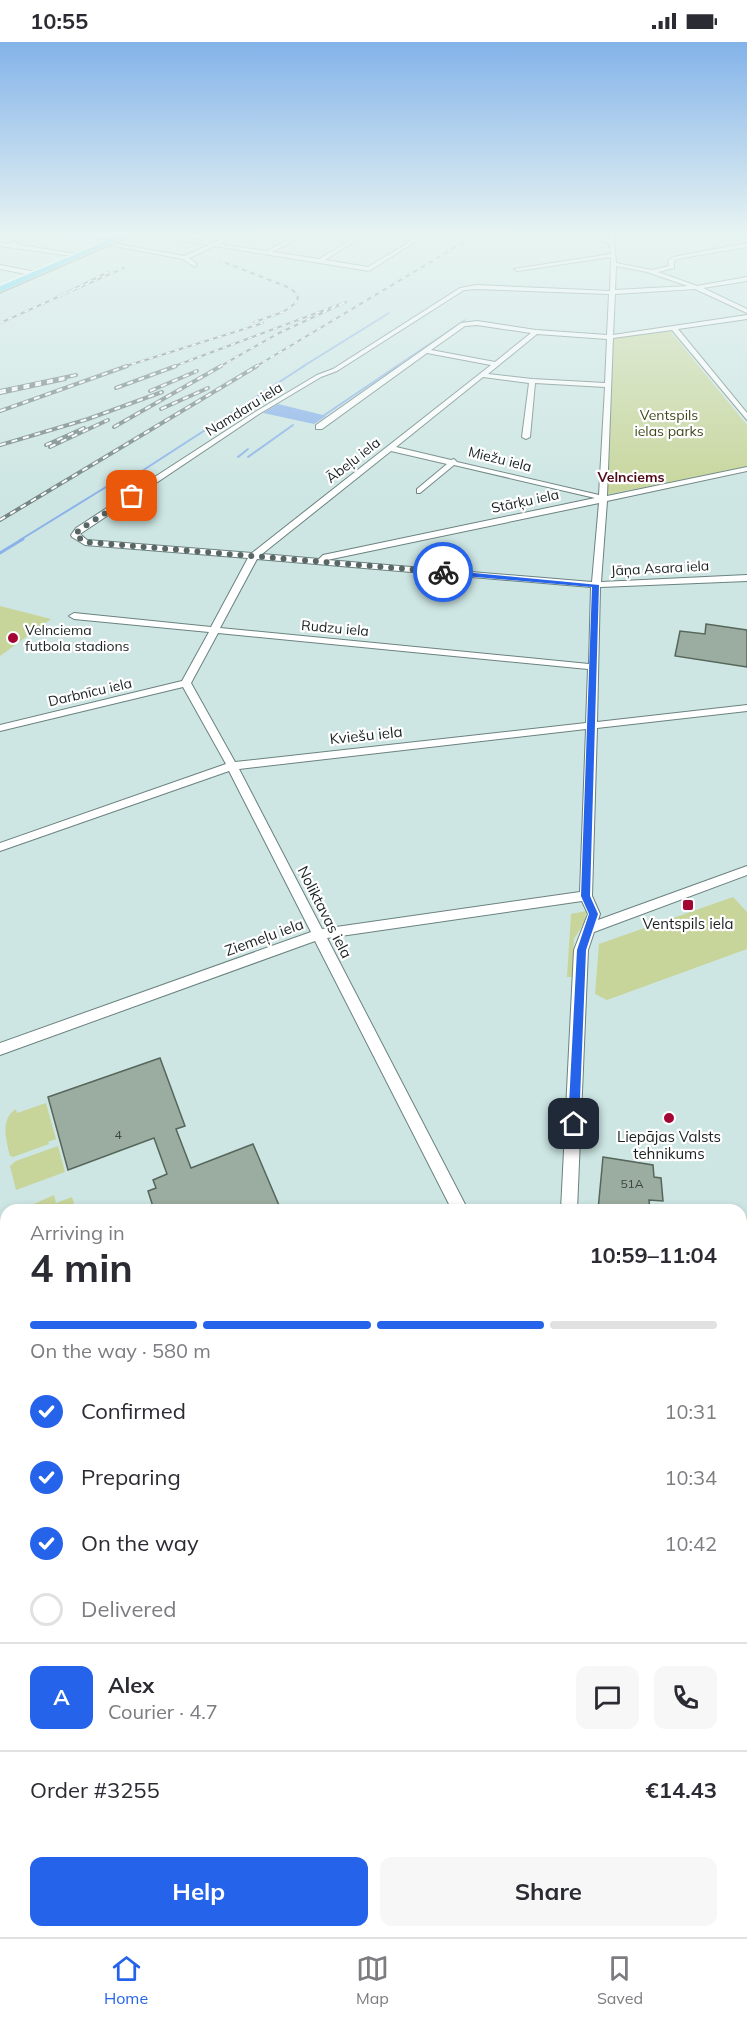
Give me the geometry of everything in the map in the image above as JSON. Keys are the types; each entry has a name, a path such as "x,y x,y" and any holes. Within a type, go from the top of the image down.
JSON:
{"street":[{"name":"Namdaru iela","path":"75,535 79,530 258,413 319,376 335,370 411,321"},
{"path":"569,1204 581,950 594,914 586,896 596,585 603,498 610,321"},
{"path":"319,427 468,323 536,332 610,337 718,321"},
{"path":"674,328 747,418"},
{"name":"Ābeļu iela","path":"213,630 254,556 536,332"},
{"path":"426,351 496,364"},
{"path":"483,375 532,381 607,385"},
{"path":"526,437 532,381"},
{"name":"Miežu iela","path":"390,448 454,461 603,498"},
{"path":"420,491 454,461"},
{"name":"Stārķu iela","path":"310,561 603,498 747,470"},
{"name":"Jāņa Asara iela","path":"75,535 85,542 596,585 747,578"},
{"name":"Rudzu iela","path":"74,616 594,667"},
{"path":"186,683 213,630"},
{"name":"Darbnīcu iela","path":"0,728 186,683"},
{"name":"Noliktavas iela","path":"186,683 232,766 457,1204"},
{"name":"Kviešu iela","path":"0,847 232,766 747,708"},
{"path":"588,928 747,870"},
{"name":"Ziemeļu iela","path":"0,1049 317,935 586,896"}],"green space":[{"name":"Ventspils ielas parks","path":"670,331 747,425 747,467 609,494 607,492 613,338"},
{"name":"Velnciema futbola stadions","path":"0,606 51,619 0,656"},
{"path":"733,897 747,912 747,949 607,1000 595,994 599,944"},
{"path":"586,911 585,921 574,939 572,977 567,977 571,914"},
{"path":"46,1103 56,1139 48,1142 49,1144 13,1157 10,1156 6,1124 11,1113 16,1109 17,1113"},
{"path":"58,1146 65,1172 16,1190 10,1166 16,1161"},
{"path":"54,1195 56,1203 72,1197 74,1204 34,1204"}],"water":[{"path":"278,404 326,416 314,424 263,413"}],"building":[{"path":"706,624 747,630 747,667 675,656 680,631 705,634"},
{"path":"160,1058 185,1126 176,1129 191,1168 253,1144 278,1204 152,1204 148,1191 156,1188 153,1180 167,1174 154,1138 68,1170 48,1097"},
{"path":"603,1157 653,1165 654,1177 661,1178 663,1201 649,1200 649,1204 599,1204"}],"waterway":[{"path":"302,367 375,321"},
{"path":"395,367 463,321"},
{"path":"20,540 106,487 128,480 304,366"},
{"path":"323,416 397,366"},
{"path":"248,457 293,425"},
{"path":"238,457 248,449"},
{"path":"0,553 23,539"}],"railway":[{"path":"172,367 294,321"},
{"path":"219,367 304,321"},
{"path":"255,367 331,321"},
{"path":"123,367 263,323"},
{"path":"0,411 127,366"},
{"path":"116,388 176,366"},
{"path":"114,427 221,366"},
{"path":"0,520 257,366"},
{"path":"150,391 197,371"},
{"path":"0,391 76,375"},
{"path":"0,393 65,379"},
{"path":"161,409 208,388"},
{"path":"0,445 88,419 162,392"},
{"path":"50,447 108,420"},
{"path":"46,445 84,428"}],"way so far":[{"path":"132,496 79,530 75,535 79,540 85,542 443,572"}],"place":[{"name":"Velnciema futbola stadions","path":"13,638"},
{"name":"Ventspils iela","path":"688,905"},
{"name":"Liepājas Valsts tehnikums","path":"669,1118"}],"district":[{"name":"Velnciems","path":"631,477"}],"route":[{"path":"443,572 596,585 586,896 594,914 581,950 574,1124"}]}
